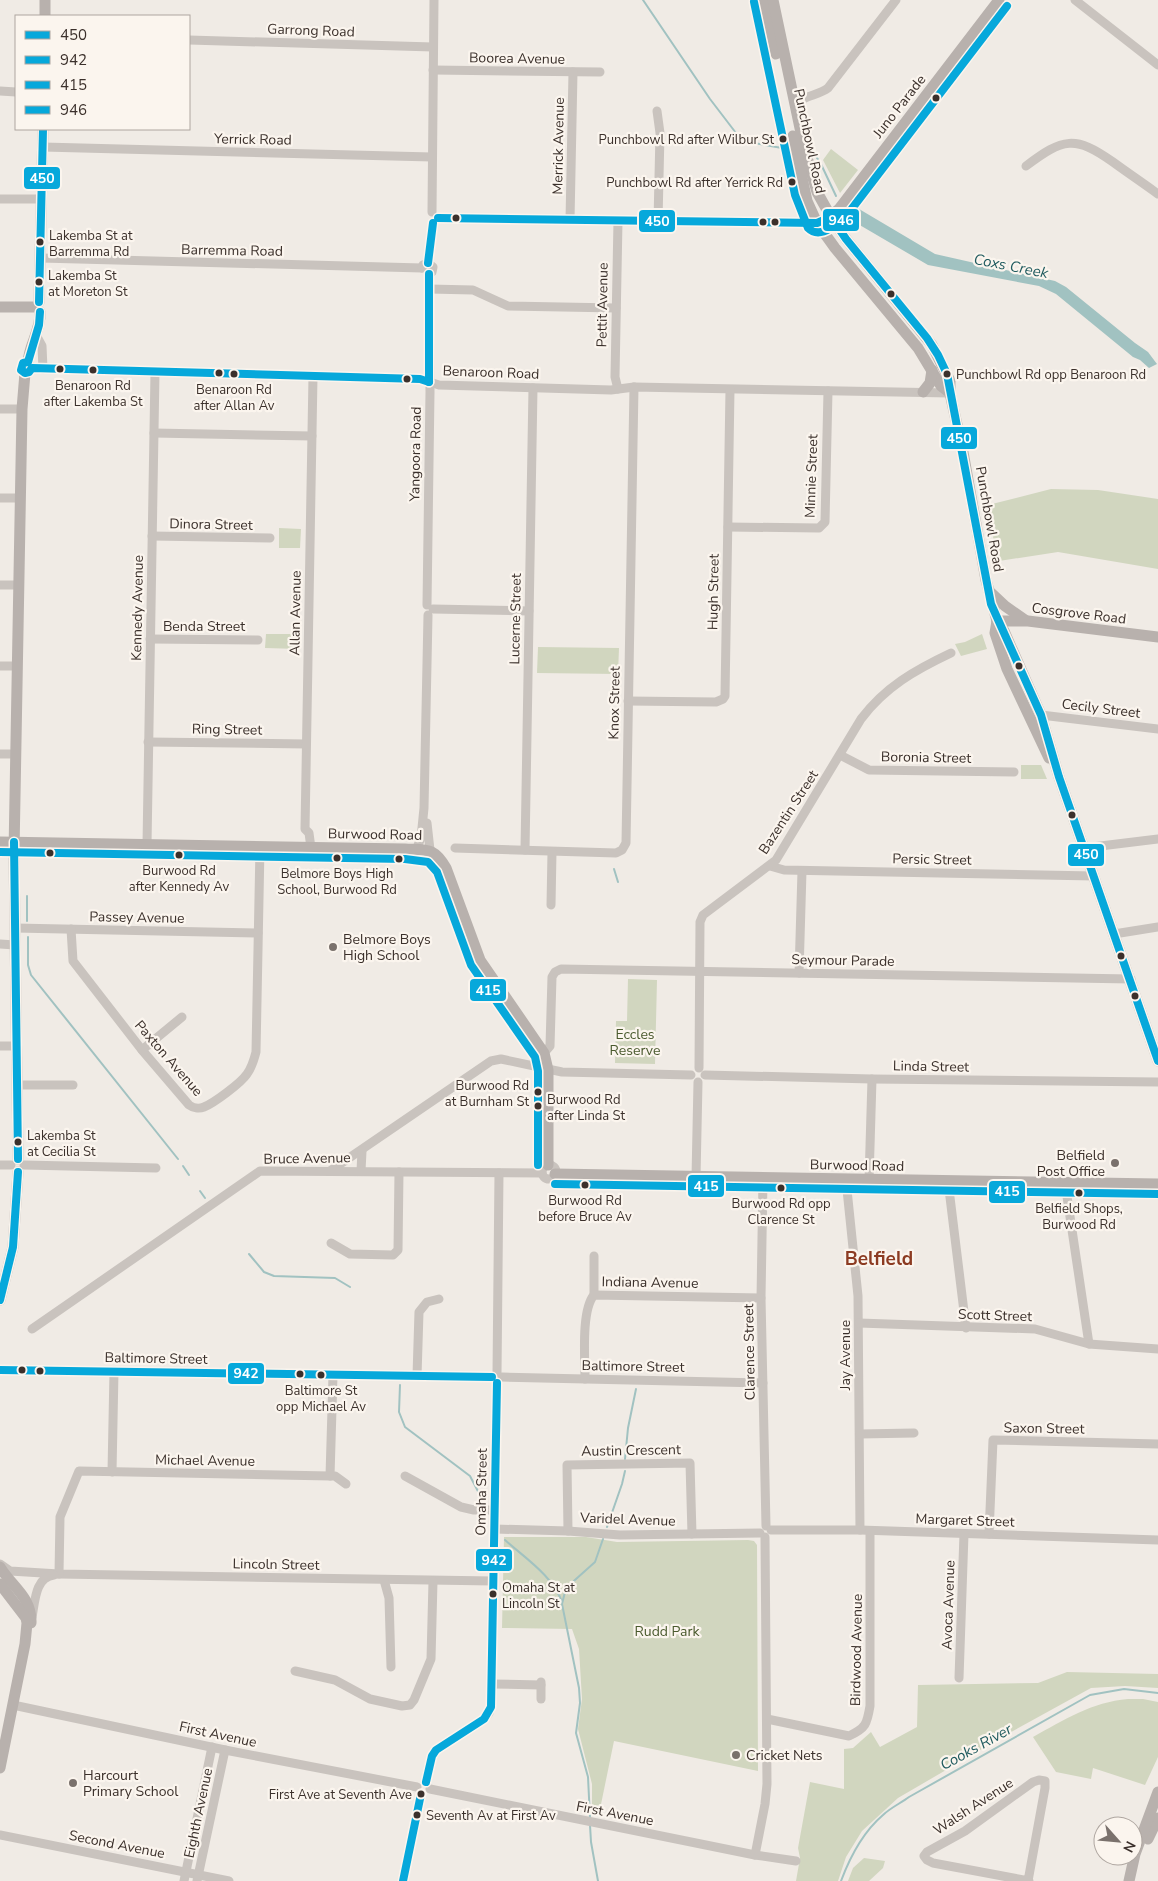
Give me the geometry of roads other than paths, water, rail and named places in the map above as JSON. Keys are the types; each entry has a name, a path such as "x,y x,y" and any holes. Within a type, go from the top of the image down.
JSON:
{"main road":[{"path":"45,0 45,15"},
{"name":"Punchbowl Road","path":"764,0 805,193 817,223 835,248 918,348 941,386 950,393"},
{"name":"Punchbowl Road","path":"773,0 795,106 810,171 817,192 830,217 932,345 950,381 950,393 963,452 982,560 997,621 1004,631 1041,715 1059,777 1114,934 1154,1034 1157,1054"},
{"name":"Juno Parade","path":"817,223 830,217 839,209 999,0"},
{"path":"0,1300 13,1247 17,1085 14,842 22,409 32,368 29,353 39,323 43,130"},
{"path":"0,307 38,307"},
{"path":"923,392 930,383 932,369"},
{"path":"987,585 1005,606 1028,621"},
{"name":"Punchbowl Road","path":"997,621 995,633 1016,692 1059,777"},
{"name":"Cosgrove Road","path":"997,621 1028,621 1158,637"},
{"name":"Burwood Road","path":"0,842 430,850 438,854 446,868 484,968 544,1053 548,1070 548,1171 696,1177 1158,1184"},
{"path":"0,1566 4,1585 26,1618 25,1644"},
{"path":"0,1768 31,1622 27,1600 4,1585"},
{"path":"1128,1881 1135,1854 1158,1792"},
{"path":"1135,1881 1143,1853 1156,1825"}],"street":[{"name":"Yangoora Road","path":"416,850 421,838 424,808 429,610 430,382 429,289 426,268 434,218 432,157 434,0"},
{"path":"795,106 800,100 824,91 832,83 896,0"},
{"path":"1074,0 1158,65"},
{"name":"Garrong Road","path":"190,40 433,47"},
{"name":"Boorea Avenue","path":"433,70 600,72"},
{"name":"Merrick Avenue","path":"570,220 573,72"},
{"path":"0,91 15,92"},
{"path":"658,111 660,133 658,221"},
{"path":"1026,166 1041,154 1056,147 1068,144 1084,144 1158,194"},
{"name":"Yerrick Road","path":"43,147 432,157"},
{"path":"0,199 42,199"},
{"path":"434,218 817,223"},
{"name":"Pettit Avenue","path":"618,221 615,376 618,389"},
{"name":"Barremma Road","path":"41,258 426,268"},
{"path":"429,289 473,290 508,306 616,308"},
{"name":"Benaroon Road","path":"32,368 420,379 439,385 533,388 618,389 634,387 950,393"},
{"name":"Kennedy Avenue","path":"146,844 155,372"},
{"name":"Allan Avenue","path":"311,848 309,833 305,829 313,376"},
{"name":"Knox Street","path":"455,848 616,853 622,850 626,843 634,387"},
{"name":"Lucerne Street","path":"525,850 533,388"},
{"name":"Hugh Street","path":"628,701 716,702 723,699 725,692 730,390"},
{"name":"Minnie Street","path":"728,527 819,528 824,525 828,391"},
{"path":"0,409 22,409"},
{"path":"154,433 312,436"},
{"path":"0,498 20,498"},
{"name":"Dinora Street","path":"152,536 270,538"},
{"path":"0,585 18,585"},
{"path":"429,610 529,611"},
{"name":"Benda Street","path":"150,639 258,640"},
{"name":"Bazentin Street","path":"702,1072 699,972 700,922 703,915 770,866 780,855 861,719 873,704 906,676 951,653"},
{"path":"0,666 17,666"},
{"name":"Cecily Street","path":"1041,715 1158,729"},
{"name":"Ring Street","path":"148,742 306,744"},
{"path":"0,754 15,754"},
{"name":"Boronia Street","path":"840,755 869,770 1014,772"},
{"name":"Yangoora Road","path":"424,808 430,850"},
{"path":"1084,848 1158,839"},
{"name":"Paxton Avenue","path":"71,929 73,961 142,1050 192,1108 203,1108 238,1084 253,1065 256,1052 260,846"},
{"path":"551,905 552,852"},
{"name":"Persic Street","path":"770,866 784,870 802,871 1094,876"},
{"path":"799,973 802,871"},
{"path":"1114,934 1158,927"},
{"name":"Passey Avenue","path":"15,928 258,933"},
{"path":"0,944 15,944"},
{"name":"Seymour Parade","path":"544,1053 550,1046 552,977 561,970 1131,979"},
{"path":"142,1050 182,1017"},
{"path":"0,1046 16,1046"},
{"path":"330,1171 362,1151 491,1061 501,1059 562,1072 694,1079"},
{"path":"696,1177 694,1070 702,1072"},
{"name":"Linda Street","path":"702,1072 872,1079 1158,1082"},
{"path":"870,1180 872,1079"},
{"path":"17,1085 73,1085"},
{"path":"361,1171 362,1151"},
{"path":"14,1165 156,1168"},
{"name":"Bruce Avenue","path":"32,1330 260,1171 499,1174 548,1171"},
{"path":"331,1243 350,1254 396,1254 398,1250 399,1172"},
{"name":"Omaha Street","path":"428,1785 432,1756 436,1750 484,1719 491,1707 499,1174"},
{"name":"Clarence Street","path":"755,1855 767,1784 761,1298 763,1178"},
{"name":"Jay Avenue","path":"846,1180 858,1296 860,1530"},
{"path":"948,1181 966,1328"},
{"path":"1065,1183 1089,1344"},
{"path":"594,1256 594,1295"},
{"name":"Indiana Avenue","path":"585,1379 586,1314 590,1300 594,1295 761,1298"},
{"path":"417,1376 419,1312 427,1302 439,1299"},
{"name":"Scott Street","path":"859,1324 1035,1329 1089,1344 1158,1350"},
{"name":"Baltimore Street","path":"0,1370 763,1383"},
{"path":"112,1472 114,1371"},
{"path":"330,1476 333,1375"},
{"path":"860,1434 914,1433"},
{"name":"Saxon Street","path":"989,1534 993,1440 1158,1444"},
{"name":"Austin Crescent","path":"568,1531 567,1465 690,1463 692,1534"},
{"name":"Michael Avenue","path":"59,1574 60,1517 80,1471 334,1476 346,1484"},
{"path":"405,1476 461,1507 474,1510 494,1510"},
{"name":"Varidel Avenue","path":"494,1529 568,1531 620,1535 765,1531"},
{"name":"Margaret Street","path":"765,1531 870,1530 1158,1540"},
{"name":"Birdwood Avenue","path":"767,1719 849,1736 860,1731 867,1722 870,1706 870,1530"},
{"name":"Avoca Avenue","path":"959,1678 964,1534"},
{"name":"Lincoln Street","path":"0,1566 10,1571 59,1574 493,1582"},
{"path":"4,1585 34,1572"},
{"path":"31,1622 41,1581 46,1576 59,1574"},
{"path":"384,1580 389,1598 390,1667"},
{"path":"296,1671 335,1680 370,1699 402,1706 410,1705 414,1700 431,1659 433,1581"},
{"path":"492,1684 541,1684 541,1699"},
{"name":"First Avenue","path":"13,1705 419,1791"},
{"name":"Eighth Avenue","path":"185,1877 212,1747"},
{"name":"Eighth Avenue","path":"198,1878 225,1750"},
{"name":"Walsh Avenue","path":"1044,1781 1046,1788 1029,1881 933,1863 924,1856 927,1852 965,1831 1033,1782 1044,1781"},
{"path":"403,1881 420,1782 428,1785"},
{"name":"First Avenue","path":"428,1785 596,1824 755,1855 796,1861"},
{"name":"Second Avenue","path":"0,1835 185,1877 229,1881"}],"water":[{"path":"854,206 935,254 1055,281 1066,287 1148,352 1157,364 1149,368 1056,294 1039,286 928,265 846,217"}],"waterway":[{"name":"Coxs Creek","path":"643,0 710,99 736,133 754,143 782,148"},
{"name":"Coxs Creek","path":"814,154 820,162 836,196"},
{"path":"614,869 618,882"},
{"path":"27,896 27,921"},
{"path":"28,937 28,965 31,975 178,1159"},
{"path":"183,1166 189,1175"},
{"path":"200,1191 205,1198"},
{"path":"249,1254 264,1272 274,1276 335,1278 350,1287"},
{"path":"400,1385 399,1412 405,1427 470,1476 482,1499"},
{"path":"625,1459 628,1428 636,1389"},
{"path":"607,1527 625,1471"},
{"path":"590,1818 588,1777 576,1733 580,1703 579,1688 562,1604 566,1588 595,1562 603,1539"},
{"path":"505,1540 545,1576 558,1593 562,1602"},
{"name":"Cooks River","path":"841,1881 853,1854 869,1829 886,1812 909,1797 1090,1695 1124,1689 1158,1693"},
{"path":"590,1825 598,1881"}],"place":[{"name":"Punchbowl Rd after Wilbur St","path":"783,139"},
{"name":"Punchbowl Rd after Yerrick Rd","path":"792,182"},
{"name":"Lakemba St at Barremma Rd","path":"40,242"},
{"name":"Lakemba St at Moreton St","path":"39,282"},
{"name":"Benaroon Rd after Lakemba St","path":"93,370"},
{"name":"Benaroon Rd after Allan Av","path":"234,374"},
{"name":"Punchbowl Rd opp Benaroon Rd","path":"947,374"},
{"name":"Burwood Rd after Kennedy Av","path":"179,855"},
{"name":"Belmore Boys High School, Burwood Rd","path":"337,858"},
{"name":"Belmore Boys High School","path":"333,947"},
{"name":"Burwood Rd at Burnham St","path":"538,1092"},
{"name":"Burwood Rd after Linda St","path":"538,1106"},
{"name":"Lakemba St at Cecilia St","path":"18,1142"},
{"name":"Belfield Post Office","path":"1115,1163"},
{"name":"Burwood Rd before Bruce Av","path":"585,1185"},
{"name":"Burwood Rd opp Clarence St","path":"781,1188"},
{"name":"Belfield Shops, Burwood Rd","path":"1079,1193"},
{"name":"Baltimore St opp Michael Av","path":"321,1375"},
{"name":"Omaha St at Lincoln St","path":"493,1594"},
{"name":"Cricket Nets","path":"736,1755"},
{"name":"Harcourt Primary School","path":"73,1783"},
{"name":"First Ave at Seventh Ave","path":"421,1794"},
{"name":"Seventh Av at First Av","path":"417,1815"}],"district":[{"name":"Belfield","path":"879,1258"}],"park label":[{"name":"Eccles Reserve","path":"635,1042"},
{"name":"Rudd Park","path":"667,1631"}]}
